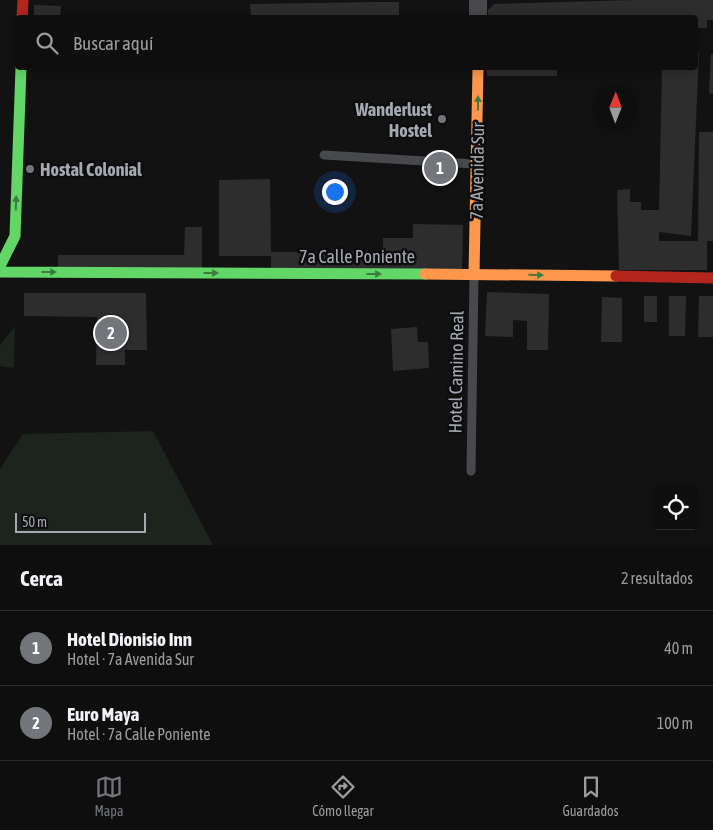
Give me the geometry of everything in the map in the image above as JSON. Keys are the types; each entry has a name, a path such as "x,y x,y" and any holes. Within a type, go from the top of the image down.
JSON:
{"main road":[{"path":"22,15 23,0"},
{"path":"0,266 15,236 20,70"},
{"name":"7a Avenida Sur","path":"474,274 478,70"},
{"path":"0,235 15,236"},
{"name":"7a Calle Poniente","path":"0,272 474,274 713,278"}],"street":[{"path":"478,0 478,15"}],"lane":[{"path":"324,155 477,164"},
{"name":"Hotel Camino Real","path":"471,471 474,274"}],"shaded area":[{"path":"15,326 14,368 0,366 0,345"},
{"path":"153,431 213,545 0,545 0,469 23,434"}],"building":[{"path":"713,0 713,20 707,20 707,28 698,28 698,15 488,15 488,10 494,4"},
{"path":"399,2 399,15 251,15 250,4"},
{"path":"34,5 61,6 60,15 34,15"},
{"path":"699,53 691,236 659,232 659,241 698,241 699,132 713,132 713,241 707,241 707,270 619,270 617,190 630,189 630,202 641,202 641,210 659,210 662,70 698,70"},
{"path":"711,54 713,54 713,94 709,93"},
{"path":"487,70 557,70 557,76 487,76"},
{"path":"270,179 271,252 383,251 383,238 413,238 413,224 463,225 462,274 271,273 271,256 219,256 219,180"},
{"path":"185,227 202,227 202,272 58,272 58,255 184,255"},
{"path":"487,292 549,294 548,350 527,350 527,321 513,320 513,337 485,336"},
{"path":"24,293 146,293 147,350 125,350 125,365 96,365 97,317 24,316"},
{"path":"644,296 657,296 657,322 644,322"},
{"path":"669,296 686,296 685,336 669,336"},
{"path":"699,296 713,296 713,337 698,337"},
{"path":"602,297 622,298 622,342 601,342"},
{"path":"417,327 418,342 428,342 429,368 393,371 391,329"}],"traffic: fast":[{"path":"0,266 15,236 21,70"},
{"path":"0,272 425,274"}],"traffic: slow":[{"path":"474,274 478,70"},
{"path":"425,274 616,276"}],"traffic: jam":[{"path":"22,15 23,0"},
{"path":"616,276 713,278"}],"place":[{"name":"Wanderlust Hostel","path":"442,119"},
{"name":"Hotel Dionisio Inn","path":"440,168"},
{"name":"Hostal Colonial","path":"30,169"},
{"name":"Euro Maya","path":"111,333"}]}
